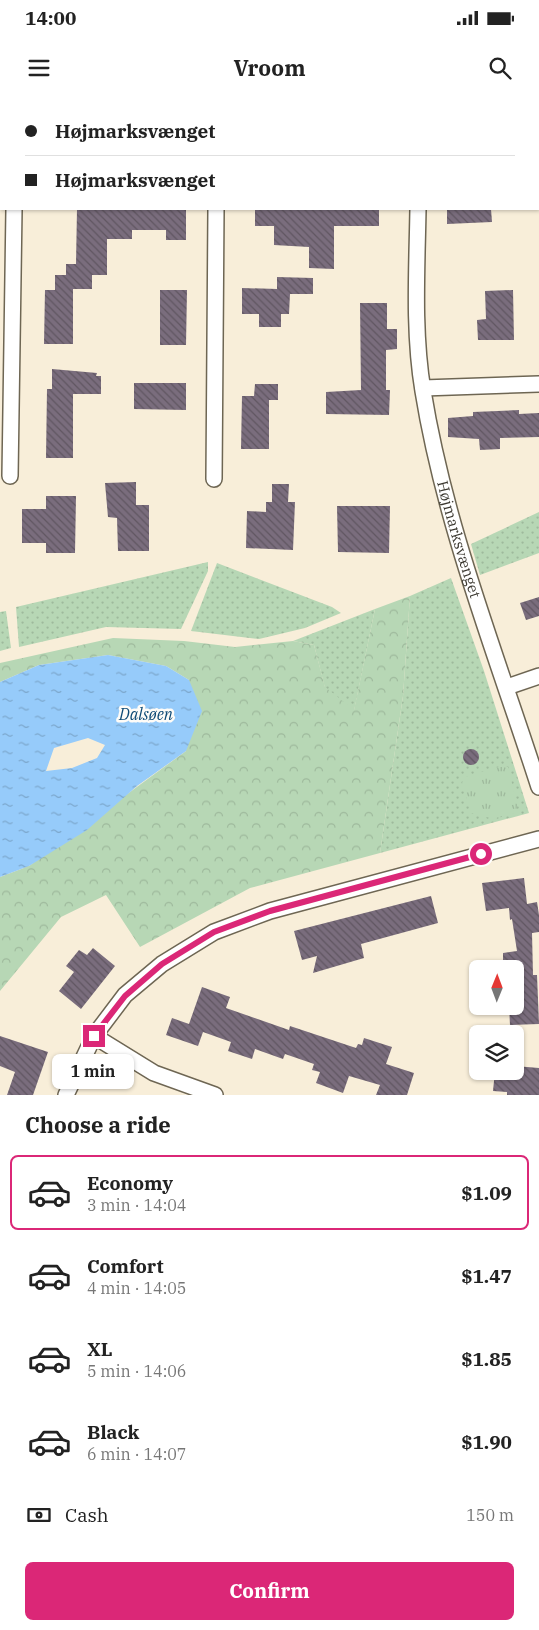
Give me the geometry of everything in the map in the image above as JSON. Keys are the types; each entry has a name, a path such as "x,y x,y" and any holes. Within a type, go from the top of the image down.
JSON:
{"street":[{"path":"10,476 14,210"},
{"path":"214,479 216,210"},
{"name":"Højmarksvænget","path":"418,210 416,298 422,388 438,474 539,787"},
{"path":"422,388 539,384"},
{"path":"507,687 539,676"},
{"path":"66,1095 94,1036 125,996 162,964 214,932 270,911 539,839"},
{"path":"94,1036 154,1073 215,1095"}],"green space":[{"path":"539,512 539,553 480,575 471,544"},
{"path":"208,562 208,571 181,629 106,627 19,647 16,607"},
{"path":"217,563 332,607 341,613 305,628 259,639 191,631"},
{"path":"451,578 484,671 529,813 380,853 403,696 410,596"},
{"path":"410,596 403,696 380,853 250,888 140,947 106,895 61,917 0,991 0,877 29,866 186,751 189,680 166,666 108,655 39,665 0,682 0,663 113,638 184,641 235,647 293,641 314,645 325,687 354,710 375,609"},
{"path":"375,609 354,711 325,688 314,645 293,641"},
{"path":"6,611 11,648 0,651 0,612"},
{"path":"498,767 508,767 517,805 516,813 494,819 471,813 462,783 465,777"}],"water":[{"name":"Dalsøen","path":"108,655 166,666 189,680 202,711 186,751 137,786 87,830 29,866 0,877 0,682 39,665","holes":["88,738 105,745 97,758 72,768 46,771 54,748"]}],"building":[{"path":"77,210 186,210 186,240 166,240 166,230 132,230 132,239 107,239 107,275 92,275 92,289 73,289 73,344 44,344 45,290 55,290 55,275 66,275 66,264 76,264"},
{"path":"255,210 379,210 379,226 334,226 334,269 309,268 309,247 274,245 274,226 255,226"},
{"path":"447,210 491,210 492,222 447,224"},
{"path":"277,277 313,278 313,294 290,294 289,314 281,314 281,327 259,327 259,314 242,314 242,288 277,289"},
{"path":"160,290 187,290 186,345 160,345"},
{"path":"513,290 514,340 478,340 477,320 486,319 485,291"},
{"path":"360,303 387,303 387,329 397,329 397,349 386,350 386,390 390,390 389,415 326,414 326,392 361,390"},
{"path":"52,369 97,373 96,376 101,376 101,394 73,394 73,458 46,458 47,389 52,389"},
{"path":"134,383 186,383 186,410 134,409"},
{"path":"255,384 278,384 278,400 269,400 269,449 241,449 242,396 254,396"},
{"path":"519,410 519,414 539,413 539,437 500,438 500,449 480,450 479,439 448,437 448,418 473,416 473,412"},
{"path":"136,482 136,505 149,505 149,551 118,551 117,518 108,517 105,483"},
{"path":"272,484 289,484 288,502 295,502 293,550 246,548 247,511 266,512 266,502 272,502"},
{"path":"46,496 76,496 75,553 46,553 46,543 22,543 22,509 46,509"},
{"path":"337,506 390,506 389,553 338,552"},
{"path":"539,597 539,616 526,620 520,603"},
{"path":"471,749 477,751 479,757 477,763 471,765 465,763 463,757 465,751"},
{"path":"524,878 527,904 537,902 539,932 532,933 533,975 537,975 539,1024 510,1025 509,1015 524,1015 524,960 503,960 503,953 517,951 509,908 486,911 482,883"},
{"path":"431,896 438,923 361,944 364,958 313,973 317,956 302,960 294,931"},
{"path":"93,948 115,966 81,1009 59,991 74,972 66,966 79,950 87,955"},
{"path":"202,987 230,997 226,1008 289,1030 290,1026 356,1048 358,1044 362,1045 364,1038 392,1047 386,1064 414,1073 407,1095 376,1095 380,1085 349,1076 343,1093 316,1083 320,1072 312,1070 314,1064 285,1054 283,1059 255,1049 252,1059 228,1051 231,1042 203,1032 198,1046 166,1035 172,1018 189,1024"},
{"path":"0,1036 48,1052 33,1095 7,1095 15,1072 0,1066"},
{"path":"524,1067 539,1068 539,1095 507,1095 507,1092 493,1091 494,1080 524,1080"}],"route":[{"path":"94,1036 125,996 162,964 214,932 270,911 481,854"}]}
